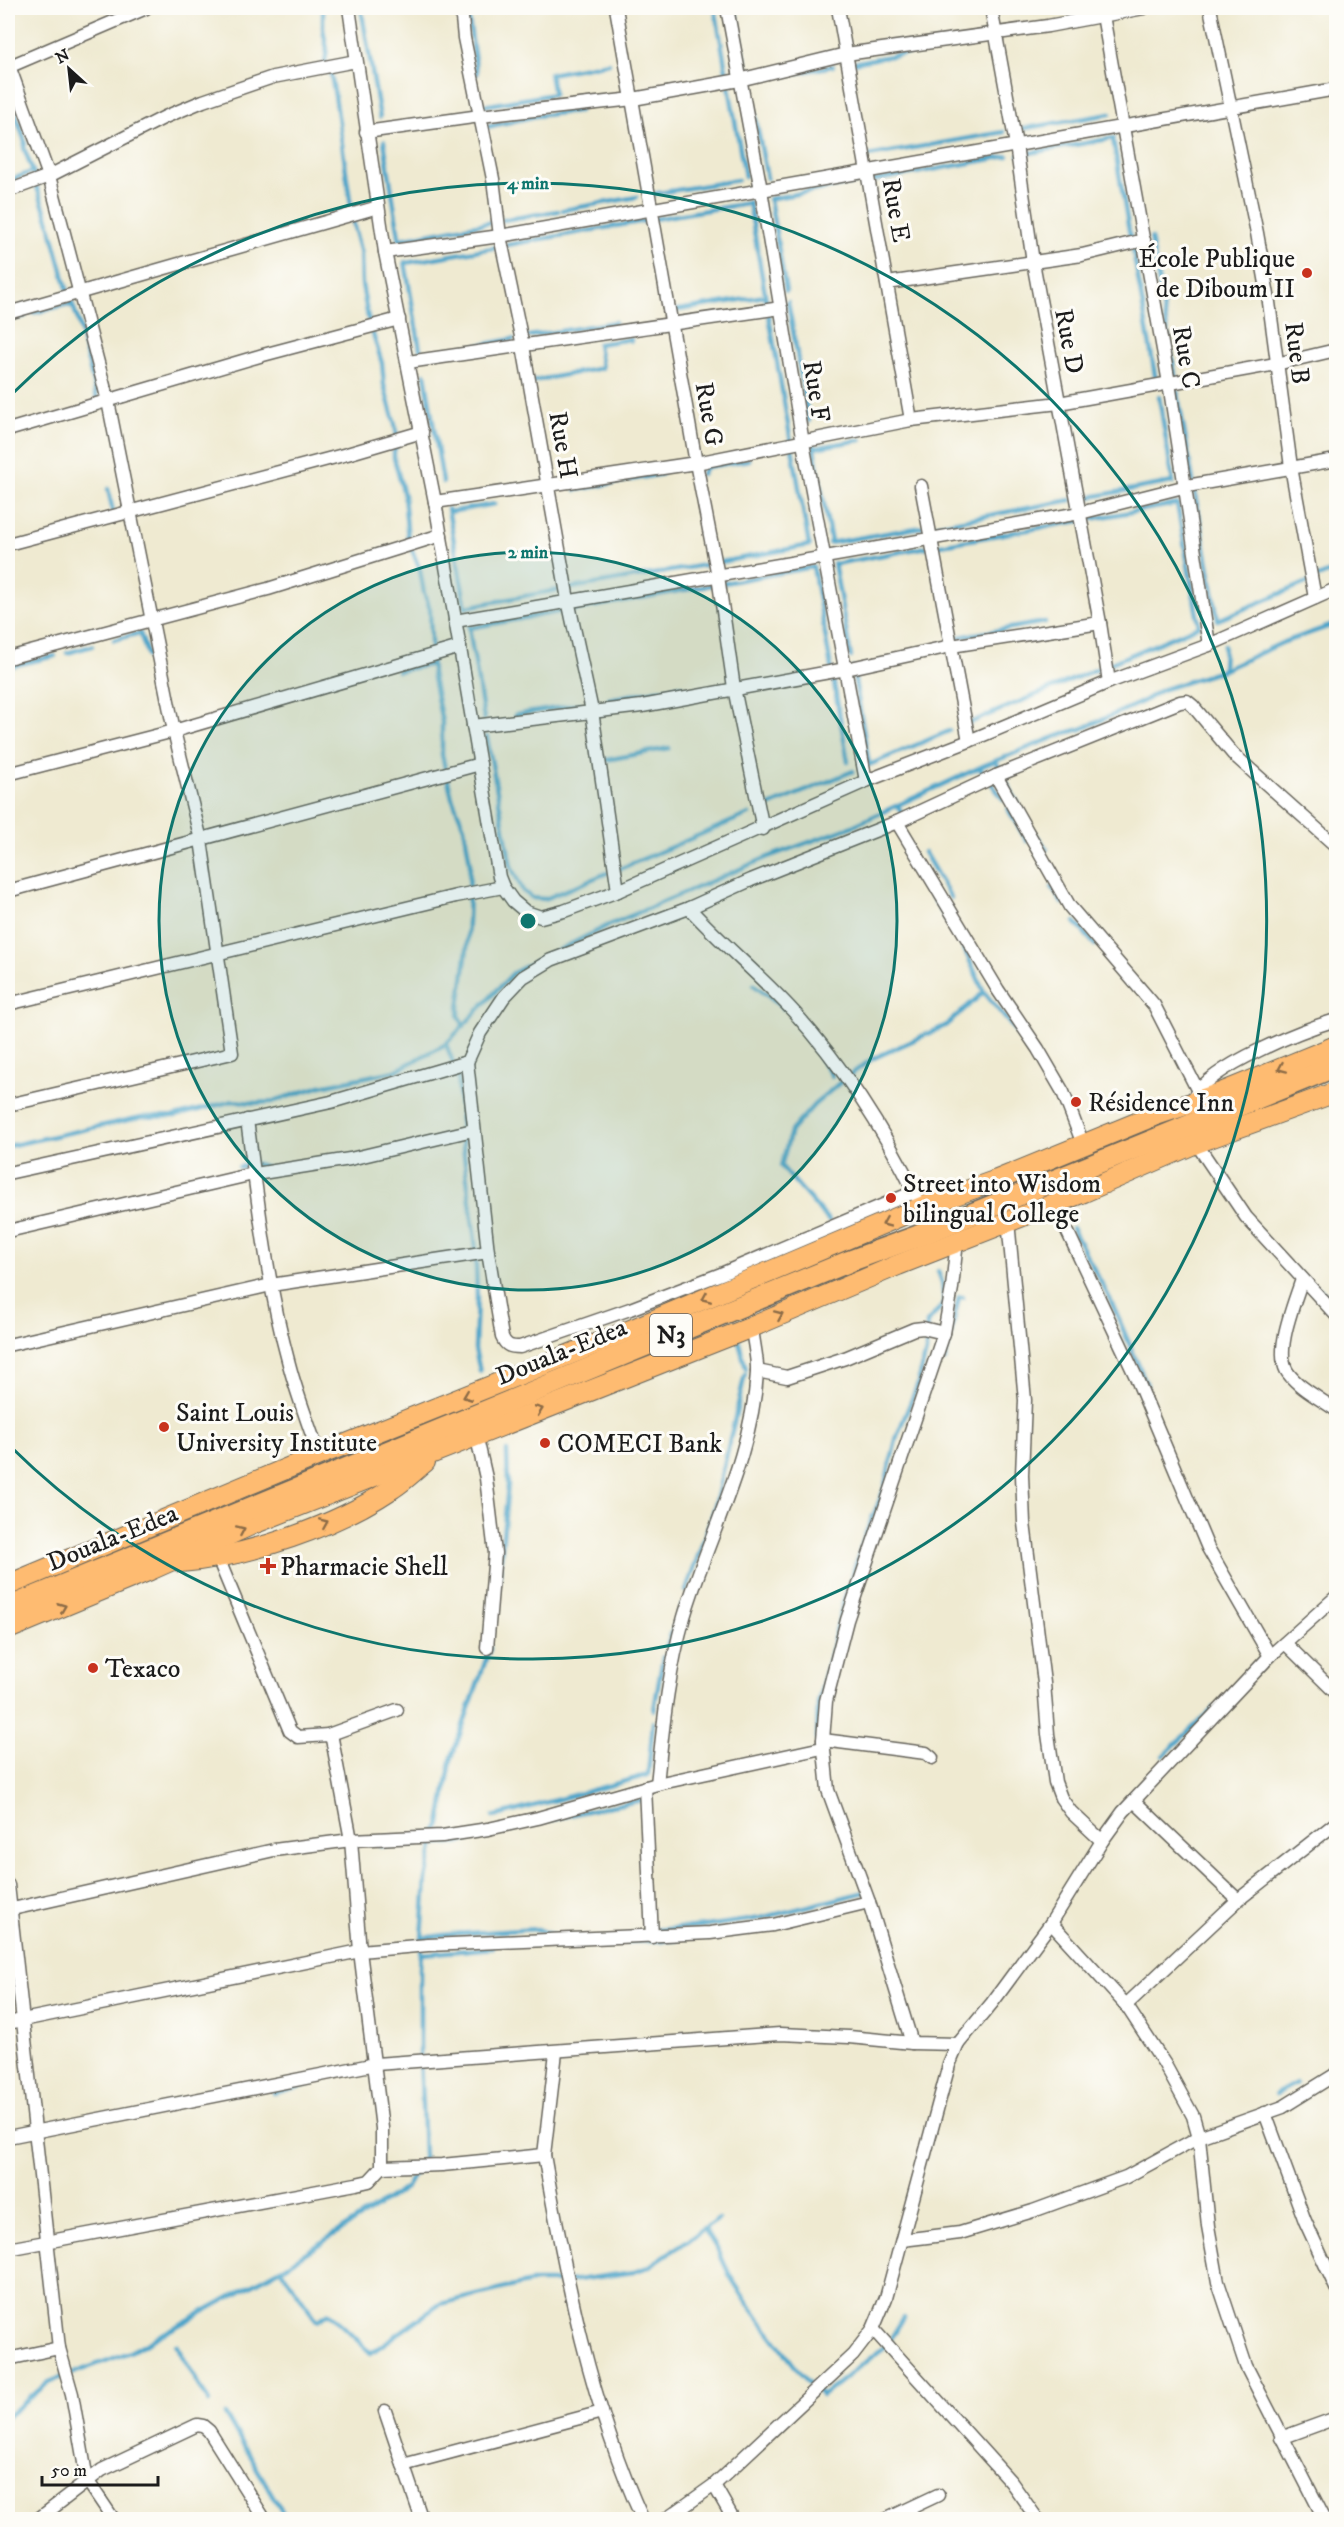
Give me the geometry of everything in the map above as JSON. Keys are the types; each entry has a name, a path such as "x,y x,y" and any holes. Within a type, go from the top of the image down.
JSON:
{"highway":[{"name":"Douala-Edea","path":"8,1608 827,1270 1336,1066"}],"main road":[{"path":"8,1585 320,1455 633,1329 918,1200 997,1180 1194,1097 1336,1046"},
{"path":"8,1629 253,1524 476,1434 752,1327 1196,1143 1336,1092"},
{"path":"166,1563 218,1558 287,1538 364,1506 394,1488 441,1449"}],"street":[{"path":"8,1105 232,1053 201,840 174,731 108,401 49,176 8,65 146,8"},
{"path":"349,8 385,252 435,502 502,887 526,912 541,917 618,891 763,829 866,781 969,741 1109,682 1209,645 1336,589"},
{"name":"Rue H","path":"461,8 464,38 493,179 500,236 523,346 568,600 591,711 618,891"},
{"name":"Rue G","path":"616,8 718,576 734,688 763,829"},
{"name":"Rue F","path":"727,8 761,190 803,442 866,781"},
{"name":"Rue E","path":"838,8 911,420"},
{"name":"Rue D","path":"991,8 1016,145 1033,262 1109,682"},
{"path":"366,132 480,116 633,99 739,80 846,54 1048,26 1103,12 1144,8"},
{"name":"Rue B","path":"1210,8 1257,233 1268,295 1291,467 1315,598"},
{"name":"Rue C","path":"1103,12 1169,383 1209,645"},
{"path":"8,191 49,176 165,117 204,101 273,77 356,61"},
{"path":"385,252 500,236 1336,90"},
{"path":"8,313 378,207"},
{"path":"887,283 1082,255 1144,240"},
{"path":"408,362 590,338 781,308"},
{"path":"8,430 263,355 399,319"},
{"path":"435,502 696,463 911,420 1059,403 1276,364 1336,350"},
{"path":"8,544 422,432"},
{"path":"455,621 1080,513 1186,486 1336,460"},
{"path":"921,486 969,741"},
{"path":"8,658 268,588 441,535"},
{"path":"473,726 642,706 846,669 951,646 1100,623"},
{"path":"8,774 174,731 460,647"},
{"path":"689,908 716,938 792,1010 834,1059 856,1091 918,1200 630,1309 520,1347 511,1347 505,1344 502,1337 488,1252 466,1062 480,1033 504,997 523,977 551,960 689,908 751,880 897,822 996,776 1180,702 1187,701 1233,754 1336,846"},
{"path":"8,891 480,764"},
{"path":"996,776 1070,908 1154,1005 1194,1097 1215,1076 1251,1054 1336,1020"},
{"path":"897,822 998,990 1063,1092 1083,1144"},
{"path":"8,1004 502,887"},
{"path":"8,1173 332,1102 466,1062"},
{"path":"247,1120 272,1285 289,1365 320,1455"},
{"path":"8,1231 254,1174 350,1159 473,1130"},
{"path":"1196,1143 1246,1217 1336,1315"},
{"path":"1054,1203 1136,1377 1208,1548 1270,1656"},
{"path":"1008,1221 1025,1400 1022,1474 1024,1522 1049,1744 1055,1782 1061,1798 1071,1812 1102,1841"},
{"path":"912,2043 869,1902 828,1790 822,1744 826,1701 847,1620 944,1333 957,1241"},
{"path":"8,1345 272,1285 488,1252"},
{"path":"1302,1279 1283,1343 1282,1362 1288,1373 1301,1386 1336,1410"},
{"path":"652,1937 651,1785 674,1653 703,1560 740,1461 748,1431 757,1371 752,1327"},
{"path":"757,1371 787,1377 845,1358 914,1329 923,1328 944,1333"},
{"path":"476,1434 486,1478 495,1553 487,1648"},
{"path":"218,1558 290,1731 298,1737 328,1735 397,1710"},
{"path":"665,2520 714,2485 853,2355 873,2329 886,2298 949,2065 958,2044 1052,1923 1102,1841 1134,1801 1270,1656 1336,1597"},
{"path":"1285,1643 1336,1693"},
{"path":"8,2249 356,2184 369,2181 382,2167 382,2128 376,2064 360,1951 351,1840 332,1739 328,1735"},
{"path":"9,1910 274,1850 351,1840 442,1836 488,1829 550,1815 651,1785 822,1744 926,1753 932,1758"},
{"path":"1134,1801 1238,1900"},
{"path":"1126,2005 1238,1900 1336,1823"},
{"path":"8,1885 59,2348 72,2394 87,2480 114,2520"},
{"path":"8,2023 360,1951 652,1937 773,1925 869,1902"},
{"path":"1052,1923 1126,2005 1164,2063 1193,2116 1199,2137 1208,2226 1218,2282 1246,2366 1325,2520"},
{"path":"8,2136 376,2064 780,2034 958,2044"},
{"path":"556,2052 544,2155 571,2300 602,2412 628,2487 643,2520"},
{"path":"902,2240 960,2234 1033,2211 1126,2177 1199,2137 1283,2107 1336,2074"},
{"path":"1265,2113 1305,2221 1336,2288"},
{"path":"382,2167 442,2165 544,2155"},
{"path":"873,2329 1011,2482 1038,2520"},
{"path":"8,2359 59,2348"},
{"path":"385,2411 422,2520"},
{"path":"403,2465 602,2412"},
{"path":"1281,2438 1336,2418"},
{"path":"37,2520 87,2480 189,2427 203,2426 209,2431 265,2520"},
{"path":"714,2485 734,2520"},
{"path":"885,2520 938,2495"}],"waterway":[{"path":"323,8 323,29 327,49 325,62 331,75 336,102 354,227 361,254 362,284 368,318 382,363 384,385 395,425 398,442 394,458 404,495 408,540 420,570 424,593 430,609 432,673 442,722 442,755 452,798 464,827 470,863 467,949 459,1007 459,1017 464,1026"},
{"path":"361,8 380,117"},
{"path":"477,74 468,13 500,8"},
{"path":"715,8 745,177"},
{"path":"735,8 767,178"},
{"path":"852,63 951,45"},
{"path":"483,106 554,94 550,74 609,63"},
{"path":"786,75 833,66"},
{"path":"8,91 25,142 24,148 35,177"},
{"path":"487,127 536,116 579,111"},
{"path":"1021,129 1110,114"},
{"path":"868,156 1004,132"},
{"path":"1019,155 1114,138"},
{"path":"1113,139 1131,242"},
{"path":"384,141 400,243"},
{"path":"872,181 1008,156"},
{"path":"8,181 33,171"},
{"path":"652,194 738,180"},
{"path":"35,182 49,222"},
{"path":"769,199 856,183"},
{"path":"563,210 637,197"},
{"path":"770,199 786,291"},
{"path":"749,202 809,545"},
{"path":"654,219 749,203"},
{"path":"503,220 558,211"},
{"path":"507,245 645,221"},
{"path":"400,239 493,222"},
{"path":"50,226 78,320 97,399"},
{"path":"1151,238 1176,380"},
{"path":"406,263 498,247"},
{"path":"1133,250 1156,381"},
{"path":"405,262 421,355 424,355"},
{"path":"672,311 765,296"},
{"path":"788,302 809,421"},
{"path":"33,313 69,304 70,306"},
{"path":"8,320 25,316"},
{"path":"523,337 615,322"},
{"path":"453,350 513,339"},
{"path":"533,382 602,368 598,344 631,339 631,341"},
{"path":"425,374 443,482"},
{"path":"1177,391 1218,620 1308,582"},
{"path":"1159,397 1173,483"},
{"path":"814,448 861,440"},
{"path":"813,443 831,542"},
{"path":"702,474 706,467 749,460"},
{"path":"576,490 662,474"},
{"path":"1079,499 1173,482"},
{"path":"108,489 114,516"},
{"path":"936,525 1071,500"},
{"path":"449,512 495,504"},
{"path":"935,546 1177,504 1199,626 967,724"},
{"path":"448,509 466,608"},
{"path":"829,543 922,527"},
{"path":"716,563 810,545"},
{"path":"835,564 927,547"},
{"path":"834,563 851,657"},
{"path":"566,589 705,565"},
{"path":"573,610 813,567 848,762"},
{"path":"1315,578 1336,570"},
{"path":"466,607 557,590"},
{"path":"470,628 563,611"},
{"path":"953,638 1045,622"},
{"path":"8,1146 142,1117 175,1116 233,1101 271,1102 321,1086 395,1071 446,1044 513,973 607,926 768,857 848,828 985,765 1065,733 1081,729 1142,702 1161,690 1221,671 1284,642 1336,624"},
{"path":"469,626 473,653"},
{"path":"114,640 140,633 148,657"},
{"path":"1223,668 1224,645"},
{"path":"67,653 92,646"},
{"path":"8,667 55,656"},
{"path":"474,656 484,719"},
{"path":"398,671 429,665"},
{"path":"853,668 869,764"},
{"path":"609,699 681,686"},
{"path":"515,715 580,704"},
{"path":"869,765 949,731"},
{"path":"487,737 511,866 523,891 533,898 545,899 607,873"},
{"path":"601,761 669,748"},
{"path":"997,764 1018,804"},
{"path":"981,770 1003,799"},
{"path":"762,809 853,771"},
{"path":"898,806 904,818"},
{"path":"1008,809 1027,841"},
{"path":"617,870 749,814"},
{"path":"1034,832 1047,849"},
{"path":"924,852 951,898"},
{"path":"911,862 963,946 984,992 1034,1054 1051,1088"},
{"path":"1052,887 1062,903"},
{"path":"1075,922 1095,945"},
{"path":"754,985 783,1008"},
{"path":"850,1075 872,1059 945,1026 984,992"},
{"path":"808,1037 832,1076"},
{"path":"446,1044 458,1076 463,1148 475,1241 477,1297 475,1349 480,1371"},
{"path":"829,1221 781,1166 791,1131 814,1105 843,1080"},
{"path":"350,1164 360,1164 415,1149"},
{"path":"239,1167 256,1164 269,1168"},
{"path":"1072,1228 1110,1299 1147,1385"},
{"path":"817,1740 818,1703 843,1603 865,1535 883,1492 897,1436 917,1386 926,1352 927,1323 944,1303 942,1282 938,1271"},
{"path":"1315,1286 1336,1302"},
{"path":"945,1361 959,1297 963,1297"},
{"path":"738,1338 746,1369"},
{"path":"686,1591 714,1510 745,1374"},
{"path":"497,1598 508,1485 507,1451"},
{"path":"667,1645 682,1605"},
{"path":"8,2416 49,2382 130,2352 281,2269 407,2187 424,2156 420,2054 420,1968 426,1879 434,1834 440,1824 451,1760 490,1648"},
{"path":"654,1710 663,1657"},
{"path":"1163,1756 1213,1708"},
{"path":"493,1817 648,1775 653,1722"},
{"path":"434,1844 456,1843 595,1809 643,1800"},
{"path":"381,1846 418,1844"},
{"path":"654,1930 707,1926 761,1918 865,1892"},
{"path":"423,1938 538,1929 555,1936"},
{"path":"627,1942 676,1940"},
{"path":"556,1945 571,1946 592,1943"},
{"path":"422,1954 493,1948"},
{"path":"274,2093 312,2083"},
{"path":"1276,2094 1296,2083"},
{"path":"570,2281 634,2272 648,2267 719,2219"},
{"path":"705,2230 748,2304 800,2373 822,2396 887,2345 904,2317"},
{"path":"281,2269 317,2321 329,2313 371,2353 440,2304 531,2282 566,2282"},
{"path":"176,2345 209,2402"},
{"path":"225,2414 287,2520"}],"place":[{"name":"École Publique de Diboum II","path":"1307,273"},
{"name":"Résidence Inn","path":"1076,1102"},
{"name":"Street into Wisdom bilingual College","path":"891,1198"},
{"name":"Saint Louis University Institute","path":"164,1427"},
{"name":"COMECI Bank","path":"545,1443"},
{"name":"Pharmacie Shell","path":"268,1566"},
{"name":"Texaco","path":"93,1668"}]}
